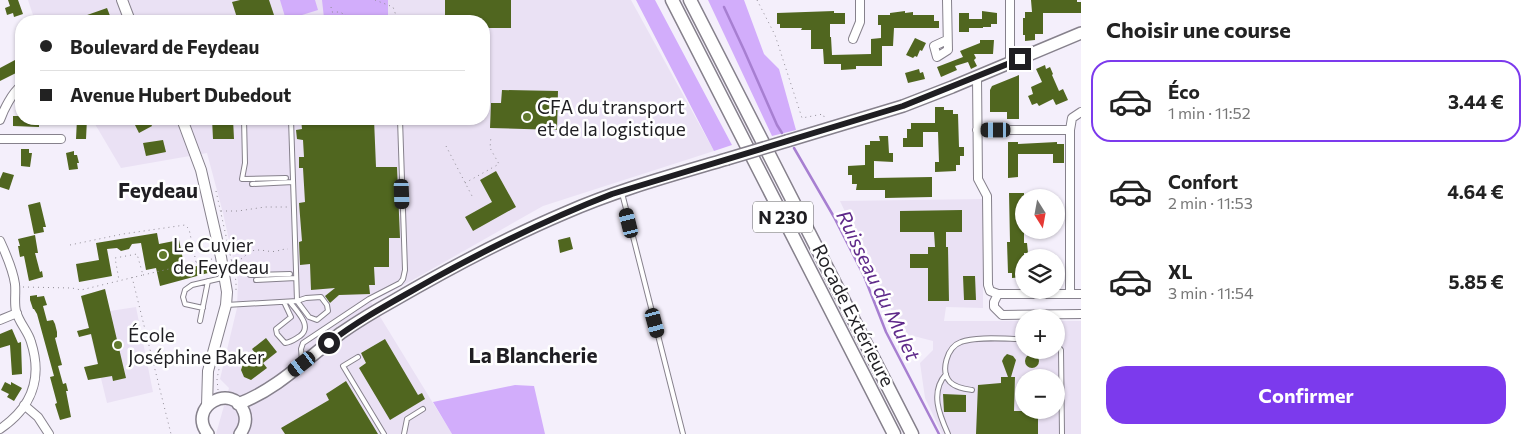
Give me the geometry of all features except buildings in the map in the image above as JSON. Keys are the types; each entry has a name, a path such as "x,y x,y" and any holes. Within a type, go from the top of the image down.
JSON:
{"highway":[{"name":"Rocade Extérieure","path":"672,0 894,434"},
{"name":"N 230","path":"690,0 912,434"}],"main road":[{"path":"242,429 256,401 342,332 392,302 512,237 565,212 621,191 903,106 1081,33"},
{"path":"238,404 268,390"},
{"path":"205,432 202,417 207,406 222,398 233,400 244,413 242,429"}],"street":[{"path":"122,0 128,15"},
{"path":"853,39 860,22 860,0"},
{"path":"947,0 947,40"},
{"path":"1010,0 1010,63"},
{"path":"977,77 978,178 988,196 988,285 990,291 998,294 1081,294"},
{"path":"0,120 2,112 15,92"},
{"path":"1070,294 1070,130 1072,118 1081,112"},
{"path":"184,125 201,170 224,277 226,305 208,377 207,406"},
{"path":"977,130 1070,130"},
{"path":"0,139 61,139"},
{"path":"0,240 15,287 16,313 31,341 36,367 35,384 28,402 9,423 0,429"},
{"path":"998,294 994,307 1002,315 1081,314"},
{"path":"0,320 16,313"},
{"path":"208,377 213,388 222,398"},
{"path":"24,405 38,417 49,434"}],"lane":[{"path":"244,125 245,163 242,179 286,178"},
{"path":"291,125 297,301 309,317 316,320"},
{"path":"302,364 301,348 303,343 346,313 396,285 403,279 405,270 400,125"},
{"path":"252,184 293,182"},
{"path":"621,191 682,434"},
{"path":"250,276 290,274"},
{"path":"203,308 185,304 183,297 185,290 192,285 224,277"},
{"path":"256,280 296,278"},
{"path":"200,321 208,282"},
{"path":"226,305 284,302 290,302 321,297 328,305 328,310 306,328 305,332 294,340 285,343 277,334 276,329 291,317 284,302"},
{"path":"290,302 304,320 306,328"},
{"path":"972,390 950,382 946,374 946,362 950,351 958,342 968,339 1015,339"},
{"path":"358,357 342,366 384,434"},
{"path":"946,374 940,382 937,391 937,403 939,414 948,434"},
{"path":"404,434 407,419 423,409"},
{"path":"1062,419 1062,434"}],"path":[{"path":"375,0 393,7 396,15"},
{"path":"757,0 775,35 802,118 822,114 825,120"},
{"path":"331,7 332,12 340,12 345,15"},
{"path":"466,183 498,164 490,148 491,136"},
{"path":"446,146 472,196"},
{"path":"221,211 238,211 265,207 294,207"},
{"path":"70,245 122,234 185,225 189,229 196,262"},
{"path":"15,287 72,288 81,290 226,256 232,261 243,259 251,251 275,252 283,249 296,250"},
{"path":"119,280 115,258 137,254 143,275"},
{"path":"132,277 171,434"}],"shaded area":[{"path":"28,0 631,0 714,151 543,206 371,302 452,434 216,434 229,388 220,379 237,308 238,281 207,153 121,168 96,125 490,125 490,15 33,15"},
{"path":"280,0 315,0 318,10 302,15 284,15"},
{"path":"322,0 388,0 388,15 324,15"},
{"path":"636,0 655,0 732,145 714,151"},
{"path":"708,0 744,0 764,54 779,69 796,130 772,136"},
{"path":"983,199 983,308 946,307 944,321 1015,321 1015,359 1065,359 1065,321 1081,321 1081,434 942,434 925,398 920,363 933,350 933,341 902,333 840,201"},
{"name":"École Joséphine Baker","path":"105,289 110,311 136,307 153,392 107,403 81,296"},
{"path":"515,385 534,386 545,434 452,434 433,402"}],"waterway":[{"name":"Ruisseau du Mulet","path":"724,7 782,133"},
{"name":"Ruisseau du Mulet","path":"794,148 834,217 864,276 886,332 939,434"}],"place":[{"name":"CFA du transport et de la logistique","path":"527,117"},
{"name":"Le Cuvier de Feydeau","path":"163,255"},
{"name":"École Joséphine Baker","path":"118,345"}],"district":[{"name":"Feydeau","path":"158,189"},
{"name":"La Blancherie","path":"533,354"}],"route":[{"path":"329,343 342,332 392,302 512,237 565,212 612,194 903,106 1020,59"}]}
